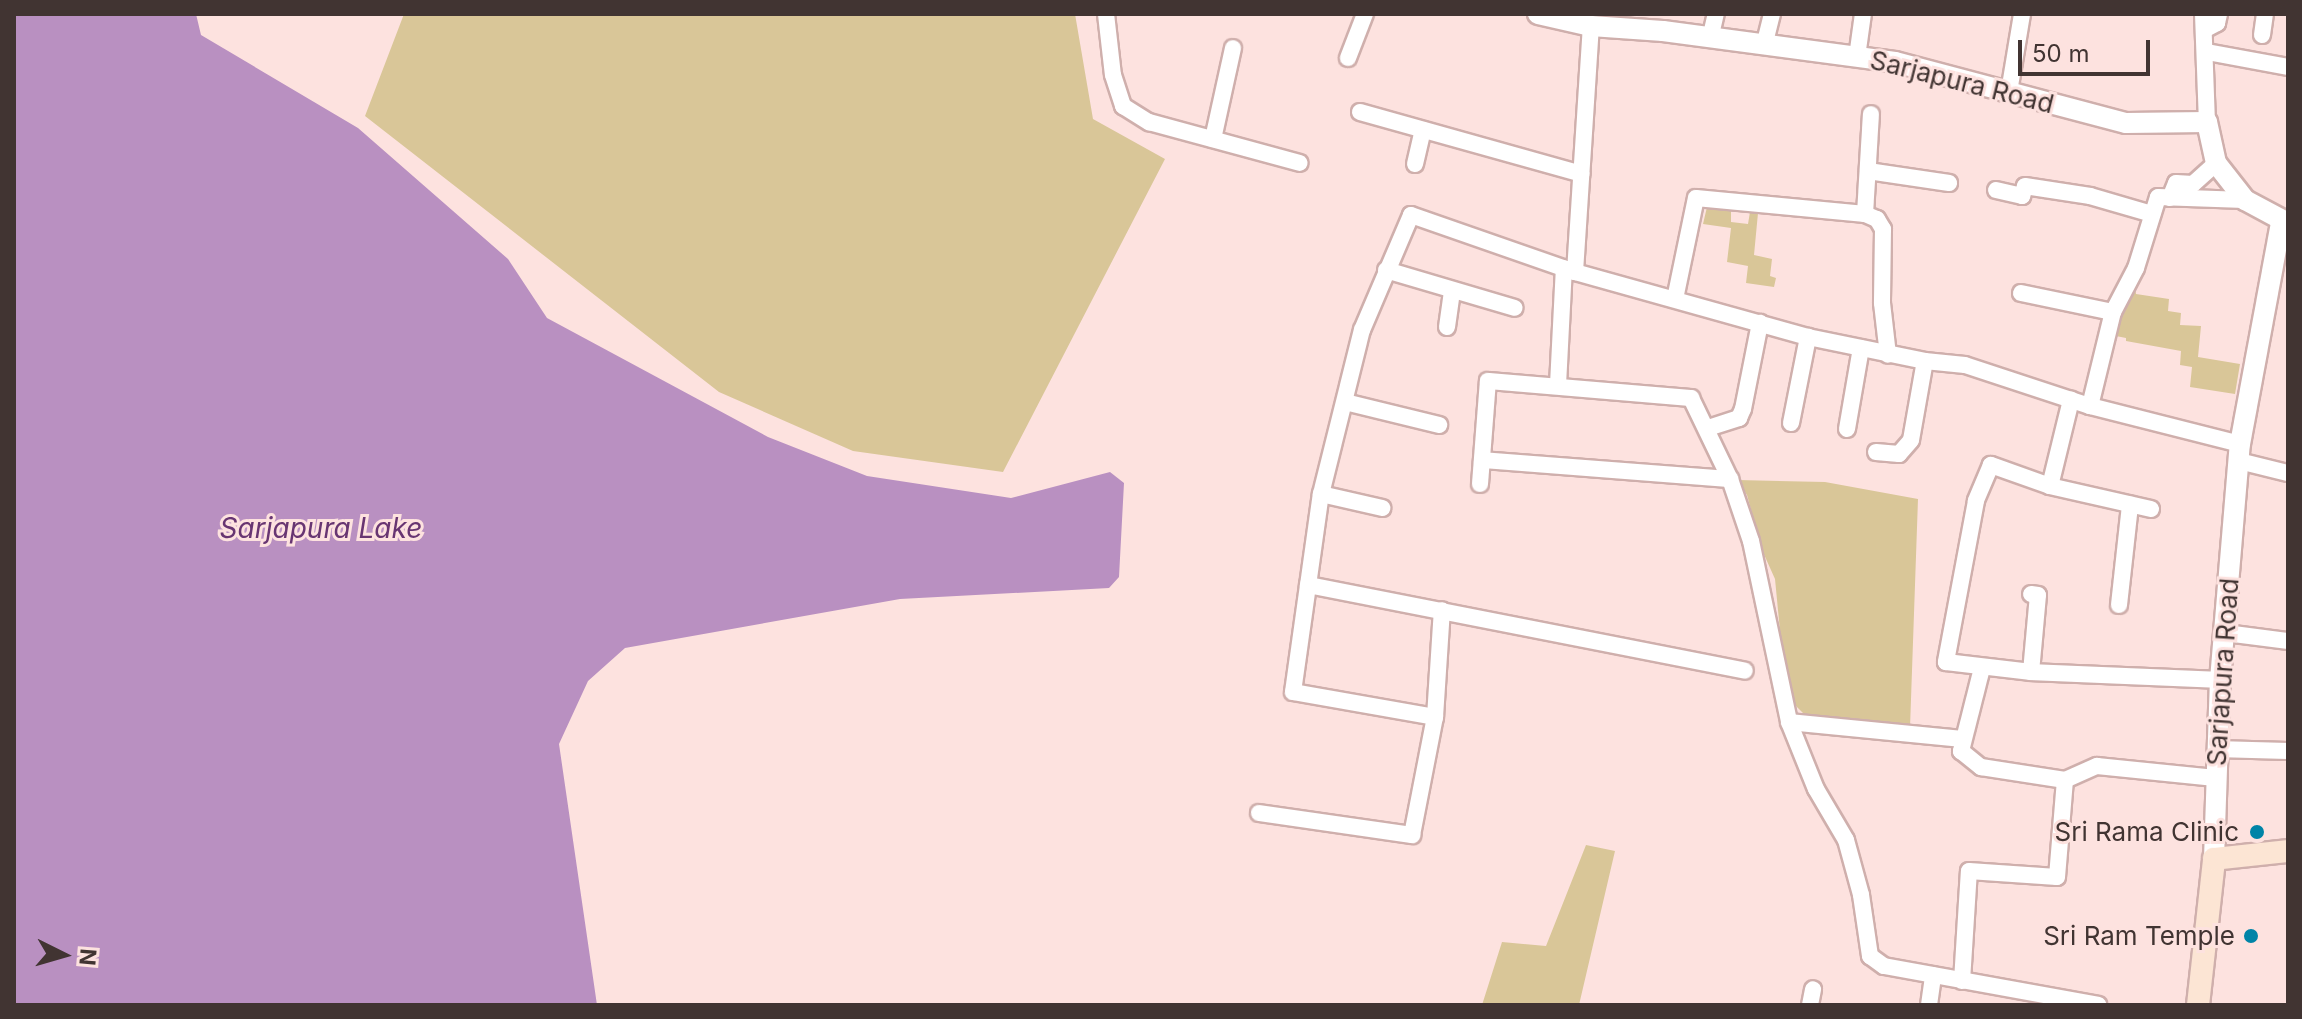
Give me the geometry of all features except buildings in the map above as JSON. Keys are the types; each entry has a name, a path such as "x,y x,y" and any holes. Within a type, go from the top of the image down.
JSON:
{"main road":[{"path":"2198,1005 2214,859 2288,851"}],"street":[{"path":"1106,14 1113,75 1123,106 1149,122 1300,163"},
{"path":"1348,58 1365,14"},
{"name":"Sarjapura Road","path":"1538,14 1599,23 1665,23 1710,39 1895,62 2126,123 2207,122 2216,163 2245,200 2285,222 2239,452 2220,680 2214,859"},
{"path":"1710,39 1716,14"},
{"path":"1764,46 1772,14"},
{"path":"1857,57 1863,14"},
{"path":"2009,92 2022,14"},
{"path":"2207,122 2204,22 2217,23 2219,14"},
{"path":"2262,35 2265,14"},
{"path":"1558,385 1599,23"},
{"path":"1213,139 1233,48"},
{"path":"2207,52 2288,67"},
{"path":"1360,112 1582,174"},
{"path":"1865,214 1871,114"},
{"path":"1415,164 1423,130"},
{"path":"2170,198 2176,183 2193,184 2216,163"},
{"path":"1868,171 1949,183"},
{"path":"1996,190 2022,196 2025,186 2090,196 2152,214"},
{"path":"2090,406 2113,312 2136,268 2158,197 2245,200"},
{"path":"1675,299 1696,198 1865,214 1877,219 1883,229 1882,303 1888,355"},
{"path":"1435,717 1293,692 1321,494 1362,330 1411,215 1569,270 1808,337 1888,355 1965,365 2239,452 2288,473"},
{"path":"1386,270 1515,308"},
{"path":"1447,327 1452,290"},
{"path":"2021,293 2113,312"},
{"path":"1708,428 1739,418 1760,323"},
{"path":"1791,423 1808,337"},
{"path":"1847,429 1861,348"},
{"path":"1876,452 1899,454 1911,440 1925,361"},
{"path":"1480,484 1488,381 1691,398 1730,479 1751,541 1789,722 1816,789 1846,840 1861,895 1870,956 1884,966 2098,1005"},
{"path":"2050,486 2071,400"},
{"path":"1345,402 1439,425"},
{"path":"1482,460 1730,479"},
{"path":"2151,509 2050,486 1991,465 1976,501 1946,662 2031,672 2220,680"},
{"path":"1321,494 1382,508"},
{"path":"2119,605 2130,505"},
{"path":"1308,585 1745,671"},
{"path":"2031,594 2038,595 2031,672"},
{"path":"1259,813 1412,835 1435,717 1442,610"},
{"path":"2226,633 2288,641"},
{"path":"1982,668 1961,751 1981,767 2065,780 2097,766 2215,778"},
{"path":"1789,722 1962,739"},
{"path":"2216,749 2288,751"},
{"path":"1962,981 1969,871 2057,877 2065,780"},
{"path":"1929,1005 1933,975"}],"shaded area":[{"path":"404,14 1075,14 1093,119 1165,159 1003,472 853,451 719,392 365,116"},
{"path":"1707,207 1731,209 1731,222 1748,224 1750,212 1758,213 1754,255 1772,259 1770,276 1776,278 1774,287 1746,283 1748,266 1727,262 1731,228 1703,224"},
{"path":"2135,287 2136,294 2169,299 2168,311 2181,313 2180,325 2201,326 2198,357 2240,364 2235,394 2190,387 2192,367 2180,365 2181,351 2126,341 2126,338 2116,336 2122,305"},
{"path":"1737,480 1825,482 1918,499 1910,728 1804,714 1795,705 1783,662 1775,579 1762,550 1747,495"},
{"path":"1586,845 1615,851 1579,1005 1482,1005 1502,942 1546,946"}],"water":[{"name":"Sarjapura Lake","path":"14,14 196,14 201,35 358,128 508,259 547,318 768,437 867,476 1011,498 1110,472 1124,483 1119,577 1109,588 900,599 625,648 588,681 559,744 597,1005 14,1005"}],"place":[{"name":"Sri Rama Clinic","path":"2257,832"},
{"name":"Sri Ram Temple","path":"2251,936"}]}
